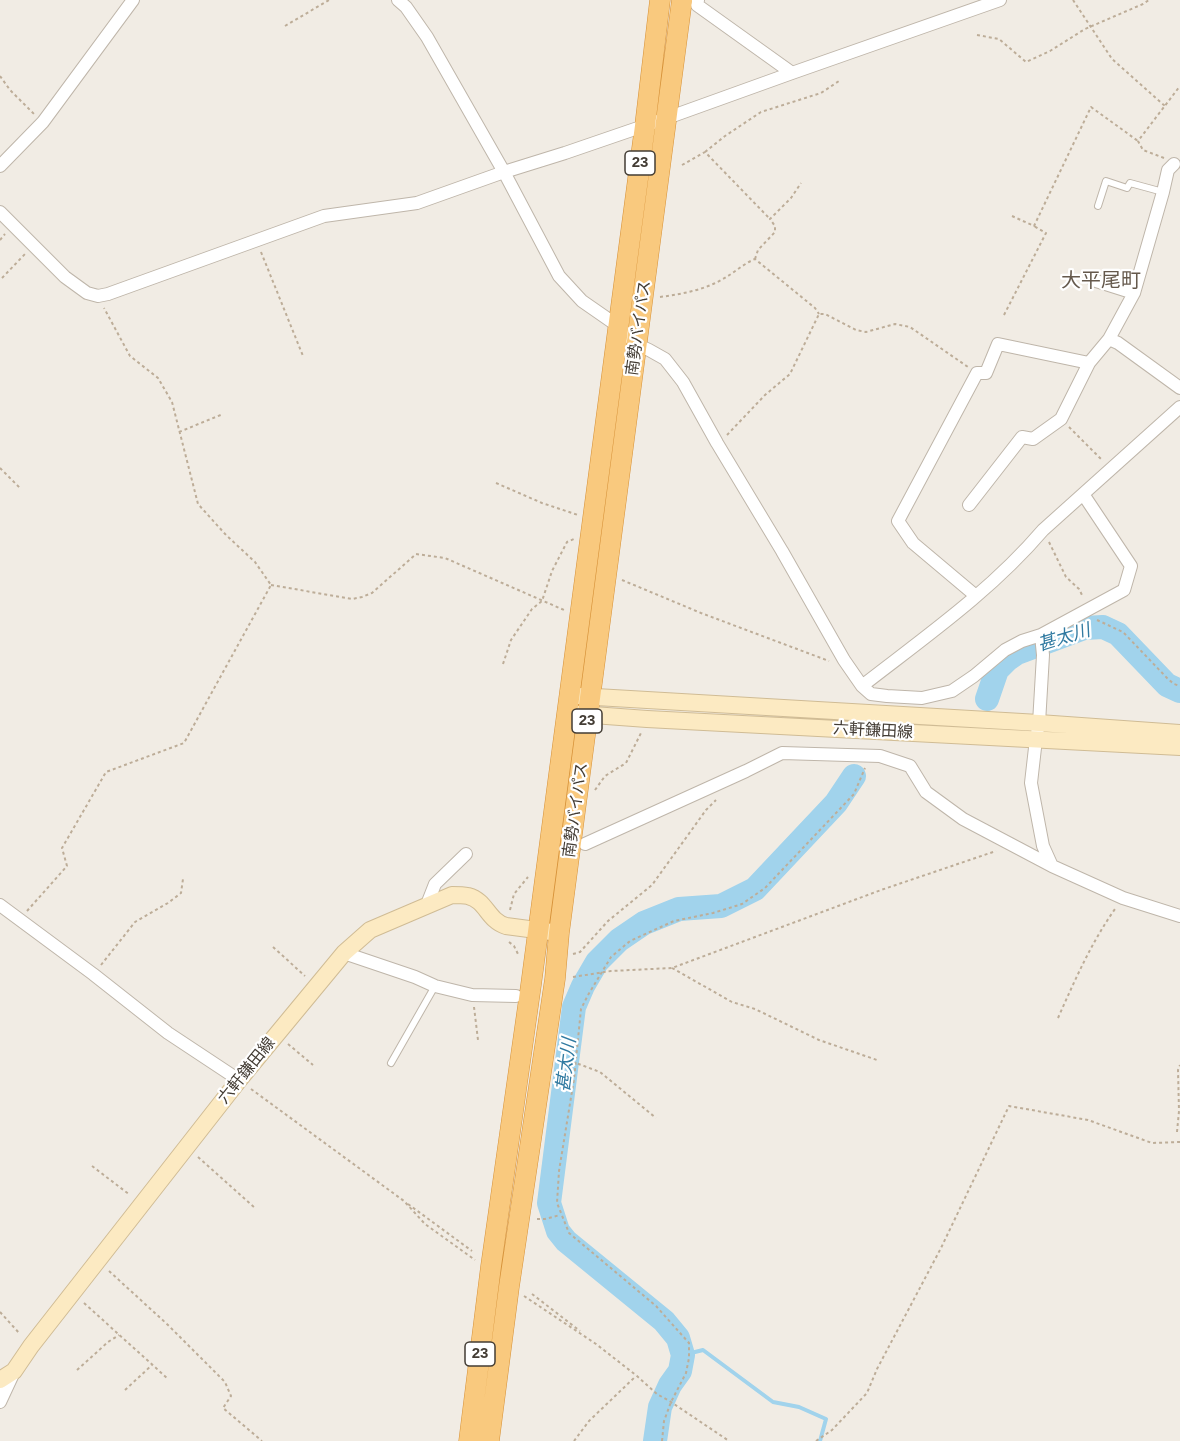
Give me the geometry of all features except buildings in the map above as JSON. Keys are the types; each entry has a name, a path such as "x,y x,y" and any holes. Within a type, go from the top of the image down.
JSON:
{"highway":[{"name":"南勢バイパス","path":"469,1441 660,0"},
{"name":"南勢バイパス","path":"489,1441 509,1287 555,979 559,933 682,0"}],"main road":[{"name":"六軒鎌田線","path":"568,704 1038,731 1180,733"},
{"name":"六軒鎌田線","path":"1038,731 1180,747"},
{"name":"六軒鎌田線","path":"0,1380 14,1371 31,1346 276,1034 344,952 370,930 452,895 467,896 479,901 498,924 559,933"}],"street":[{"path":"0,166 43,122 133,0"},
{"path":"398,0 406,7 427,37 504,172 559,276 582,301 618,326 636,344 665,359 683,382 844,660 862,686 871,694 922,698 952,691 1005,650 1022,641 1041,636 1124,590 1131,566 1083,494"},
{"path":"698,0 698,5 792,73"},
{"path":"0,212 65,277 87,293 98,296 108,294 324,216 417,203 645,126 1000,0"},
{"path":"969,505 1022,437 1033,439 1061,419 1089,363 1109,339 1134,293 1168,170 1177,165"},
{"path":"1093,280 1134,293"},
{"path":"1109,339 1118,343 1180,388"},
{"path":"976,596 913,543 898,521 977,373 986,373 998,344 1089,363"},
{"path":"862,686 976,596 1023,553 1043,530 1180,408"},
{"path":"1041,636 1043,655 1038,731 1031,783 1043,846 1052,866"},
{"path":"585,844 782,753 880,756 910,766 926,792 963,819 1009,845 1123,898 1180,916"},
{"path":"426,907 435,884 466,854"},
{"path":"0,905 168,1033 239,1080"},
{"path":"344,952 435,986 472,995 516,996"},
{"path":"0,1402 14,1371"}],"lane":[{"path":"1098,206 1106,181 1127,188 1130,183 1163,192"},
{"path":"391,1063 435,986"}],"path":[{"path":"285,26 329,0"},
{"path":"1073,0 1112,59 1165,106"},
{"path":"977,35 999,39 1026,62 1050,51 1090,27 1149,0"},
{"path":"0,76 10,90 43,122"},
{"path":"682,165 705,152 761,112 821,93 839,81"},
{"path":"1138,141 1180,86"},
{"path":"1034,226 1091,107 1138,141 1143,150 1177,165"},
{"path":"654,298 689,293 723,280 755,259 758,250 775,232 775,226 770,219 705,152"},
{"path":"770,219 791,198 801,183"},
{"path":"1004,315 1046,233 1012,216"},
{"path":"257,241 303,356"},
{"path":"2,278 33,246"},
{"path":"755,259 815,308 819,314"},
{"path":"98,296 130,356 158,378 172,402 198,504 255,562 271,585 351,599 362,597 372,593 416,554 446,558 568,611"},
{"path":"819,314 825,314 856,330 866,332 895,324 910,327 977,373"},
{"path":"717,443 727,436 765,394 790,374 819,314"},
{"path":"179,432 223,414"},
{"path":"1061,419 1112,469"},
{"path":"0,468 20,488"},
{"path":"496,483 542,503 579,515"},
{"path":"503,664 512,640 532,609 542,601 552,572 567,542 575,539"},
{"path":"617,578 701,613 829,661 844,660"},
{"path":"22,921 30,907 67,866 62,848 106,771 184,743 271,585"},
{"path":"662,1441 664,1421 686,1373 690,1358 689,1343 656,1306 569,1233 557,1203 559,1171 582,1009 611,957 630,941 674,921 742,904 765,888 854,794 864,768 873,767"},
{"path":"570,954 580,952 608,921 652,885 706,810 719,796"},
{"path":"567,979 611,971 672,968 880,890 1004,849 1009,845"},
{"path":"93,974 135,922 181,893 183,879"},
{"path":"1058,1018 1104,924 1123,898"},
{"path":"273,947 316,986"},
{"path":"672,968 732,1002 755,1009 819,1040 877,1060"},
{"path":"472,995 478,1040"},
{"path":"276,1034 314,1065"},
{"path":"556,1062 575,1063 600,1072 656,1118"},
{"path":"1177,1132 1180,1065"},
{"path":"239,1080 472,1251"},
{"path":"816,1441 832,1430 867,1393 877,1369 941,1248 1009,1106 1088,1120 1152,1143 1180,1142"},
{"path":"182,1152 193,1153 255,1208"},
{"path":"92,1166 142,1204"},
{"path":"404,1201 425,1224 472,1259 491,1266"},
{"path":"534,1218 545,1219 560,1215"},
{"path":"98,1261 168,1325 225,1382 231,1396 224,1408 262,1441"},
{"path":"73,1293 167,1378"},
{"path":"532,1294 657,1394 729,1441"},
{"path":"523,1295 597,1344"},
{"path":"0,1312 31,1346"},
{"path":"77,1370 119,1335"},
{"path":"125,1390 152,1365"},
{"path":"574,1441 589,1421 637,1376"}],"waterway":[{"name":"甚太川","path":"987,699 997,670 1017,653 1084,628 1103,627 1118,634 1167,685 1180,691"},
{"name":"甚太川","path":"655,1441 660,1407 670,1385 680,1371 683,1355 678,1338 664,1321 566,1241 558,1231 549,1203 574,1007 597,962 619,940 644,923 679,909 721,906 755,889 836,803 854,776"},
{"path":"683,1355 703,1350 773,1402 799,1407 826,1419 820,1441"}],"district":[{"name":"大平尾町","path":"1101,281"}]}
